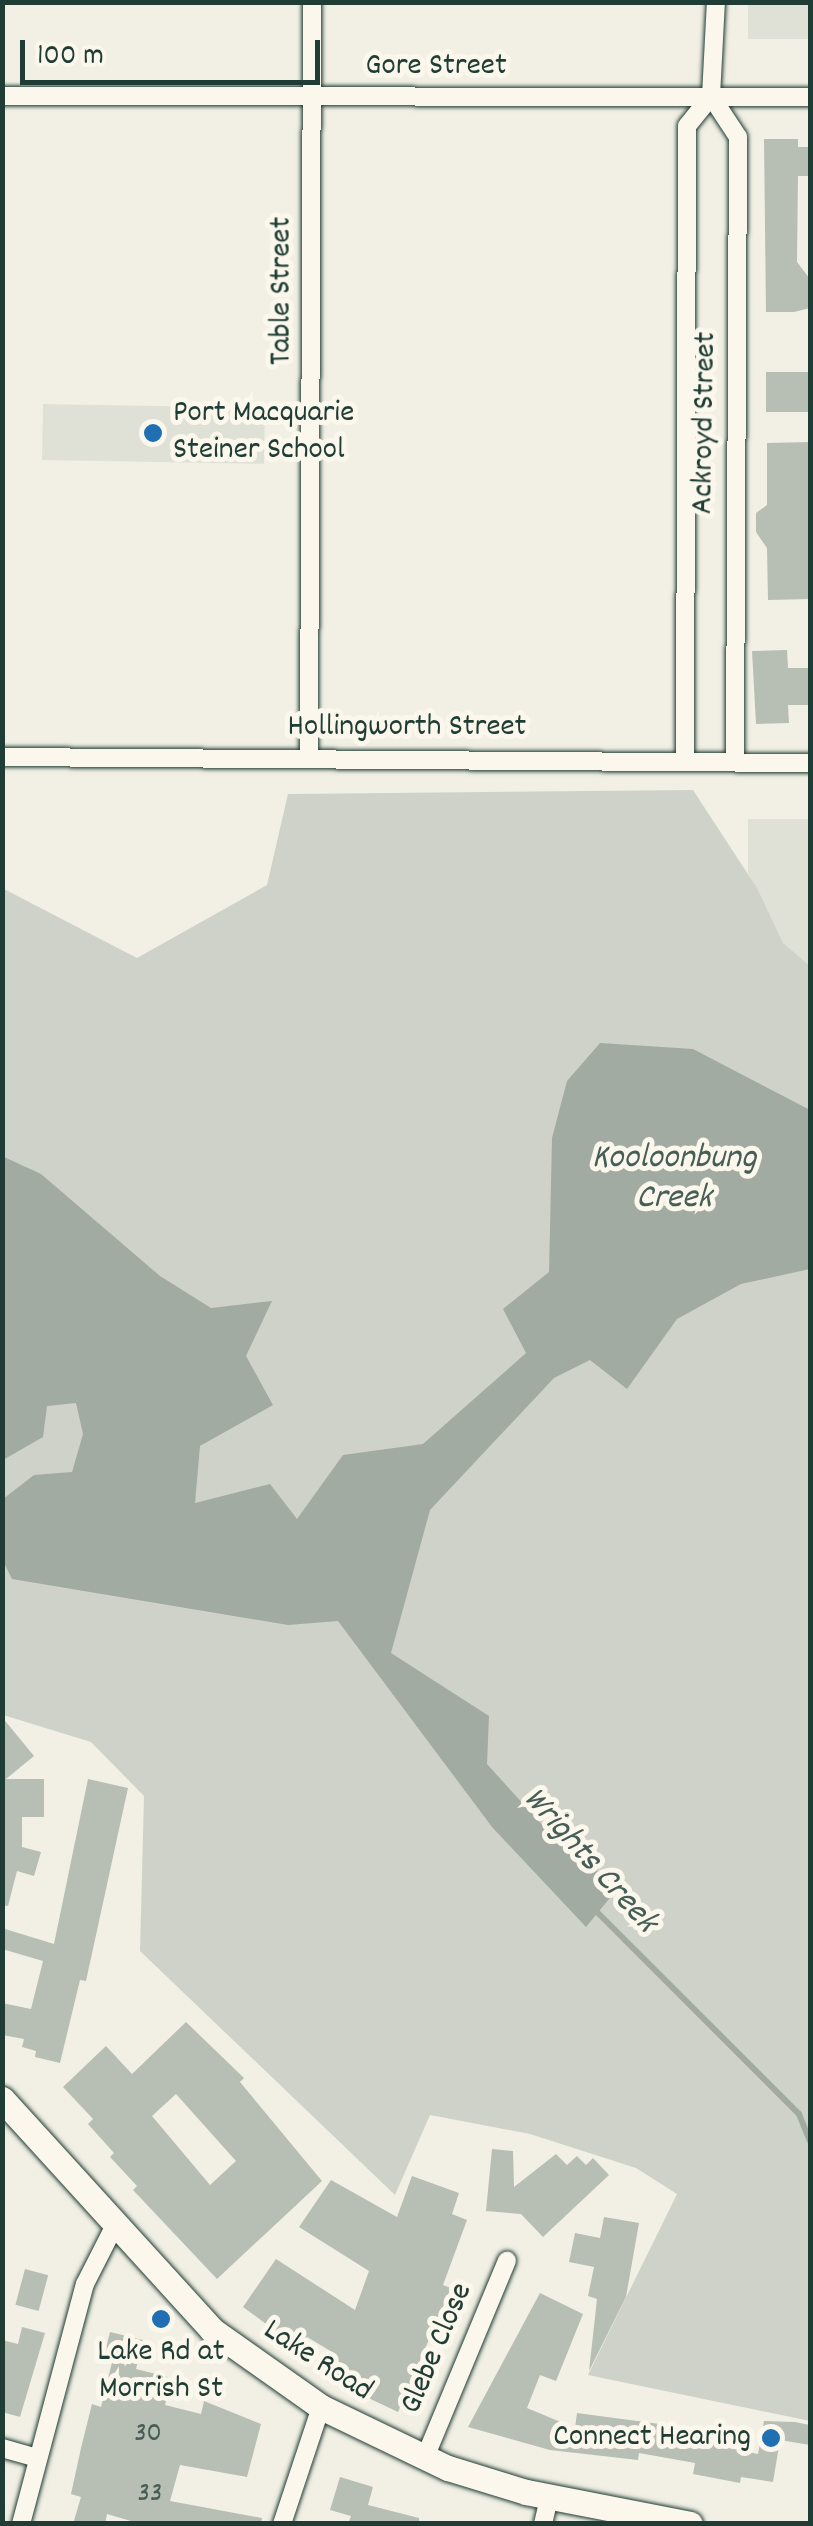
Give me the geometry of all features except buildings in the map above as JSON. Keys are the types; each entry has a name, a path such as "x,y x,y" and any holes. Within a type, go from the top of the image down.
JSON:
{"main road":[{"name":"Lake Road","path":"2,2100 212,2330 321,2408 424,2460 550,2497 690,2524"}],"street":[{"name":"Table Street","path":"309,758 312,2"},
{"name":"Ackroyd Street","path":"716,2 711,96 738,137 735,760"},
{"name":"Gore Street","path":"2,96 810,97"},
{"name":"Ackroyd Street","path":"685,758 686,126 711,96"},
{"name":"Hollingworth Street","path":"2,758 685,758 810,763"},
{"path":"21,2524 92,2259 115,2225"},
{"name":"Glebe Close","path":"424,2460 507,2261"},
{"path":"282,2524 321,2408"},
{"path":"2,2448 38,2458"},
{"path":"543,2524 550,2497"}],"shaded area":[{"path":"748,3 810,3 810,39 748,39"},
{"name":"Port Macquarie Steiner School","path":"43,404 265,408 264,464 42,460"},
{"path":"693,790 757,888 783,943 810,966 810,2421 588,2375 677,2194 636,2168 530,2134 430,2115 395,2195 140,1951 144,1796 91,1742 3,1715 2,888 137,958 267,885 288,794"},
{"path":"748,819 810,819 810,966 783,944 748,873"}],"water":[{"name":"Kooloonbung Creek","path":"600,1043 693,1049 810,1110 810,1269 741,1284 677,1319 627,1389 590,1360 554,1378 430,1510 391,1653 489,1716 487,1764 545,1828 618,1888 586,1927 492,1827 338,1621 288,1625 12,1579 3,1561 3,1499 34,1475 72,1472 83,1434 76,1403 47,1406 43,1437 3,1460 2,1156 41,1174 160,1276 211,1308 272,1301 246,1356 273,1405 200,1446 195,1503 270,1484 297,1519 343,1455 423,1444 526,1353 503,1309 549,1272 552,1138 567,1081"}],"waterway":[{"name":"Wrights Creek","path":"594,1909 799,2114 810,2141"}],"place":[{"name":"Port Macquarie Steiner School","path":"153,433"},
{"name":"Lake Rd at Morrish St","path":"161,2319"},
{"name":"Connect Hearing","path":"771,2438"}]}
